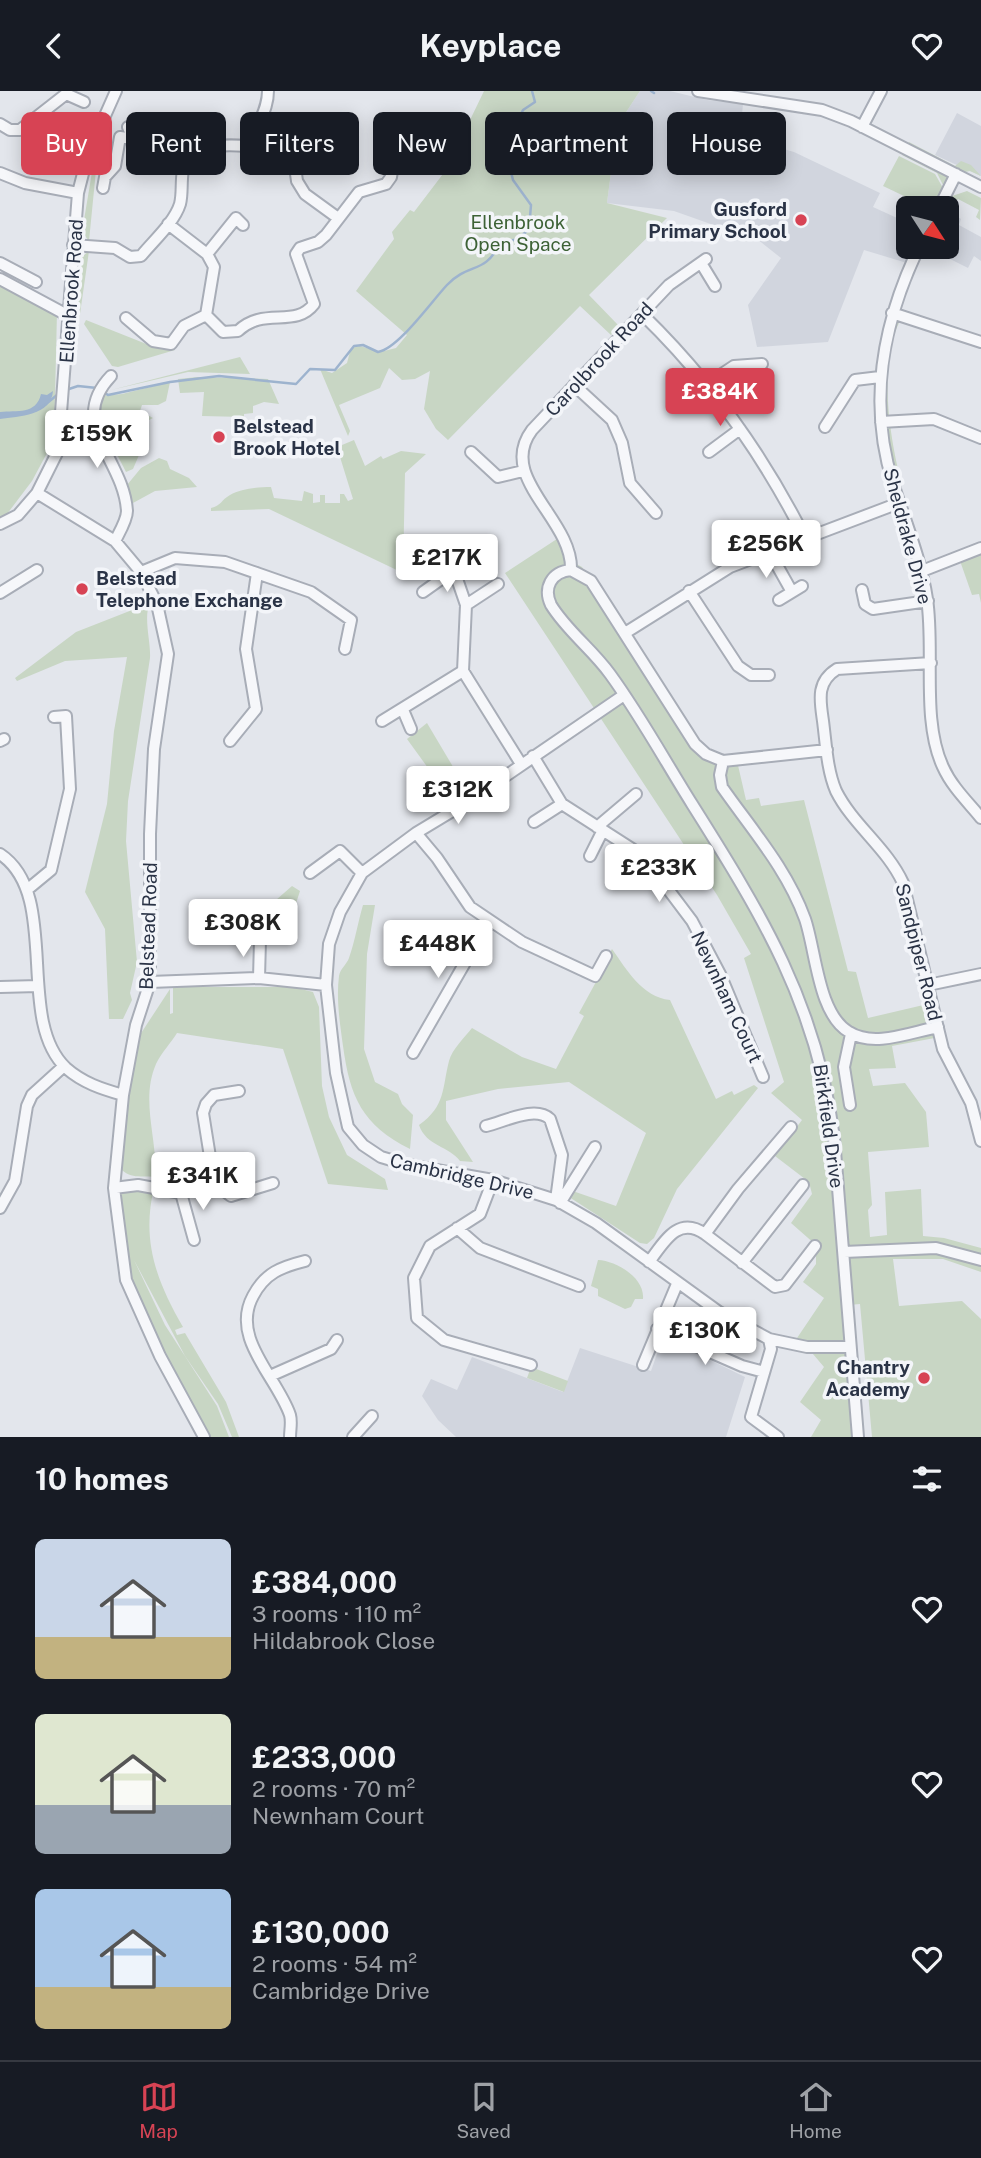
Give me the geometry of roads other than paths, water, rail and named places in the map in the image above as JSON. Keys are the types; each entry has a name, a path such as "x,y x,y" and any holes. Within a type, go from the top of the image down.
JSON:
{"street":[{"name":"Ellenbrook Road","path":"0,524 18,515 37,493 58,451 78,193 88,154 116,91"},
{"path":"267,112 268,91"},
{"path":"698,91 807,106 862,127 981,187"},
{"path":"862,127 881,91"},
{"path":"0,124 10,130 20,131 66,94 84,102"},
{"path":"103,188 105,177 115,166 120,137 126,138"},
{"path":"0,173 25,183 78,193"},
{"path":"945,196 956,174"},
{"path":"73,245 115,248 136,259 168,224 179,205 183,175"},
{"path":"296,175 305,194 338,218"},
{"path":"206,315 223,332 238,331 248,321 261,317 279,319 310,309 314,304 296,254 300,248 318,242 359,192 386,184 391,175"},
{"path":"207,254 238,223 232,210"},
{"path":"126,318 153,341 171,344 184,326 206,315 215,278 214,267 207,254 168,224"},
{"name":"Sheldrake Drive","path":"914,259 892,313 880,377 881,422 887,462 922,571 928,601 934,734 940,759 952,782 981,818"},
{"name":"Carolbrook Road","path":"523,471 522,452 527,436 673,282 703,261 715,286"},
{"path":"0,263 36,282"},
{"path":"0,279 67,315"},
{"path":"892,313 981,342"},
{"path":"642,314 684,354 740,429 772,475 804,536"},
{"path":"707,384 734,366 757,367"},
{"path":"825,426 838,412 855,380 880,377"},
{"path":"107,380 92,400 93,419 119,482 127,513 115,541"},
{"path":"574,385 612,420 622,443 630,483 656,513"},
{"path":"881,422 934,419 981,438"},
{"path":"715,452 740,429"},
{"path":"471,452 497,477 523,471 567,542 571,570 591,582 695,744 706,754 723,761 827,750"},
{"name":"Belstead Road","path":"37,493 115,541 141,572 157,604 168,654 153,761 149,982 136,1025 123,1095 114,1188 126,1280 160,1356 204,1437"},
{"path":"625,633 730,567 804,536 899,503"},
{"path":"922,571 981,548"},
{"path":"452,550 454,570 467,605 463,671 521,764"},
{"path":"769,551 797,589 779,600"},
{"path":"141,572 175,558 196,558 225,562 311,592 351,620 345,649"},
{"path":"0,593 37,570"},
{"path":"423,592 454,570"},
{"name":"Birkfield Drive","path":"571,570 561,572 551,580 547,592 548,601 624,695 748,893 797,989 815,1042 827,1090 844,1252 858,1437"},
{"path":"230,741 256,709 246,649 257,573"},
{"path":"467,605 498,584"},
{"path":"862,590 865,604 871,608 928,601"},
{"path":"689,591 738,666 751,675 769,675"},
{"name":"Sandpiper Road","path":"931,663 842,667 831,672 822,683 819,694 832,778 839,797 894,866 903,883 947,1060 973,1108 981,1141"},
{"path":"382,721 463,671"},
{"name":"Cambridge Drive","path":"624,695 469,801 416,832 362,873 340,912 329,944 326,985 336,1073 348,1127 363,1145 381,1157 408,1165 493,1179 558,1201 596,1223 677,1284 769,1339 807,1347 850,1346"},
{"path":"403,709 411,729"},
{"path":"28,889 51,870 70,789 66,716 54,717"},
{"name":"Newnham Court","path":"533,756 562,804 643,856 692,921 720,974 763,1077"},
{"path":"723,761 720,775 722,787 786,879 804,919 828,1006 837,1023 850,1034 878,1039 938,1027"},
{"path":"590,856 600,829 636,794"},
{"path":"534,823 562,804"},
{"path":"416,832 438,858 470,907 489,921 522,942 595,976 606,956"},
{"path":"310,873 340,851 362,873"},
{"path":"0,854 9,860 28,889 38,986 47,1034 64,1066 92,1086 123,1095"},
{"path":"413,1053 489,921"},
{"path":"259,978 260,940"},
{"path":"928,985 981,974"},
{"path":"149,982 259,978 326,985"},
{"path":"0,987 38,986"},
{"name":"Birkfield Drive","path":"850,1034 844,1062 850,1105"},
{"path":"0,1208 15,1181 27,1106 32,1095 64,1066"},
{"path":"114,1188 138,1185 181,1193 207,1178 211,1163 203,1113 205,1104 214,1095 239,1091"},
{"path":"486,1126 528,1114 546,1115 550,1119 562,1154 558,1201"},
{"path":"705,1234 738,1189 791,1127"},
{"path":"558,1201 595,1147"},
{"path":"207,1178 231,1196 273,1183"},
{"path":"493,1179 480,1214 430,1246 414,1278 417,1318 444,1340 531,1365"},
{"path":"742,1263 803,1185"},
{"path":"181,1193 194,1240"},
{"path":"649,1262 674,1229 685,1226 705,1234 779,1288 816,1246"},
{"path":"457,1228 480,1248 579,1286"},
{"path":"844,1252 923,1247 949,1249 981,1260"},
{"path":"290,1437 291,1418 249,1338 245,1318 260,1283 275,1269 305,1261"},
{"path":"643,1365 677,1284"},
{"path":"657,1329 742,1366 764,1372"},
{"path":"769,1339 771,1349 751,1417 778,1437"},
{"path":"270,1376 331,1349 337,1340"},
{"path":"353,1437 372,1416"}],"water":[{"path":"53,391 47,405 40,410 0,419 0,412 30,408 41,394 47,395"}],"waterway":[{"path":"102,391 108,395 170,382 219,376 296,384 310,369 335,370 354,346 363,345 378,352 395,343 455,278 488,260 500,243 518,239 529,229 531,205 513,180 511,172 520,144 518,120 523,110 535,102 532,91"},
{"path":"66,390 78,386 97,388"},
{"path":"46,404 57,395"}],"place":[{"name":"Gusford Primary School","path":"801,220"},
{"name":"Belstead Brook Hotel","path":"219,437"},
{"name":"Belstead Telephone Exchange","path":"82,589"},
{"name":"Chantry Academy","path":"924,1378"}],"park label":[{"name":"Ellenbrook Open Space","path":"518,233"}]}
